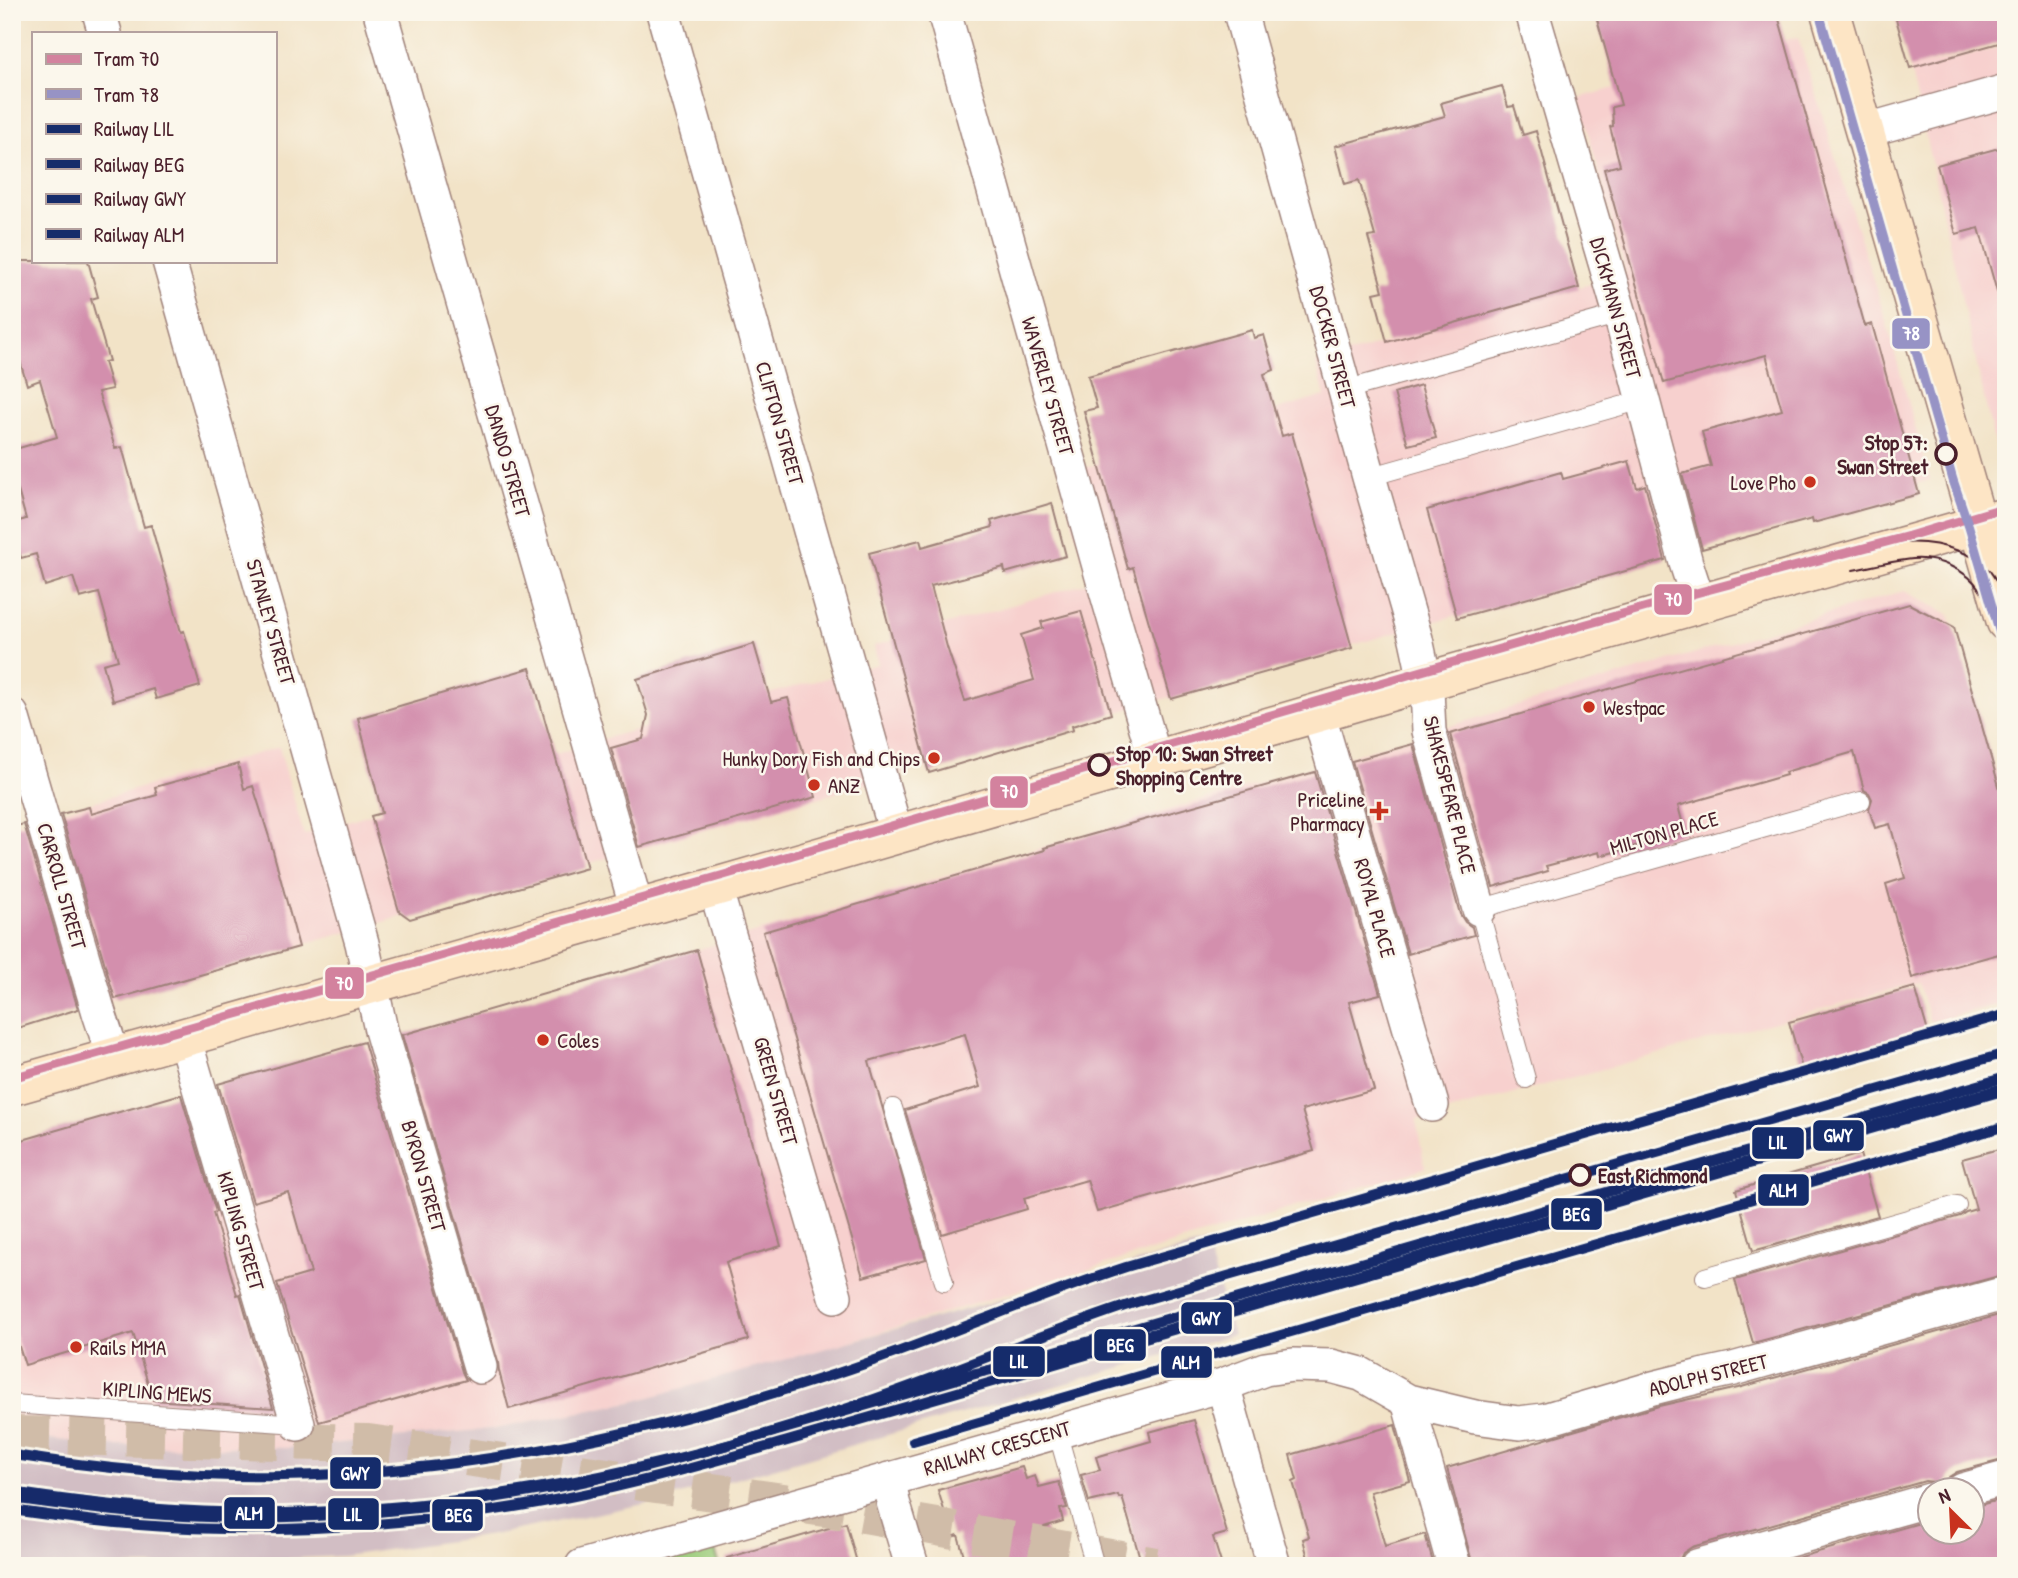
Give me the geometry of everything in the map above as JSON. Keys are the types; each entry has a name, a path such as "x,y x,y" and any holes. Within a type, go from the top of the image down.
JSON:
{"main road":[{"path":"1830,12 1864,131 1992,521 2006,622"},
{"path":"12,1086 1992,521"}],"street":[{"path":"99,12 105,32"},
{"name":"DANDO STREET","path":"380,12 638,909"},
{"name":"CLIFTON STREET","path":"663,12 896,833"},
{"name":"WAVERLEY STREET","path":"944,12 1155,759"},
{"name":"DOCKER STREET","path":"1240,12 1416,639 1424,681"},
{"name":"DICKMANN STREET","path":"1532,12 1620,314 1699,603"},
{"path":"1864,131 2006,91"},
{"name":"STANLEY STREET","path":"169,262 362,943 371,985"},
{"name":"SHAKESPEARE PLACE","path":"1424,681 1429,731 1479,909"},
{"name":"ROYAL PLACE","path":"1318,712 1432,1105"},
{"name":"CARROLL STREET","path":"12,715 114,1058"},
{"name":"GREEN STREET","path":"715,887 835,1296"},
{"name":"BYRON STREET","path":"371,985 381,1030 480,1367"},
{"name":"KIPLING STREET","path":"184,1037 298,1424"},
{"name":"ADOLPH STREET","path":"1408,1401 1495,1421 1519,1423 1544,1420 2006,1293"},
{"name":"RAILWAY CRESCENT","path":"582,1566 1223,1385 1265,1369 1293,1365 1331,1366 1361,1374 1408,1401"},
{"path":"1223,1385 1273,1566"},
{"path":"1408,1401 1454,1566"},
{"path":"1986,1484 2006,1478"},
{"path":"889,1479 912,1566"},
{"path":"1697,1566 1916,1504"}],"lane":[{"path":"1345,390 1620,314"},
{"path":"1369,477 1642,400"},
{"name":"MILTON PLACE","path":"1479,909 1861,801"},
{"path":"1479,909 1526,1079"},
{"path":"893,1108 944,1282"},
{"path":"1705,1277 1957,1205"},
{"name":"KIPLING MEWS","path":"12,1404 298,1424"},
{"path":"1057,1431 1095,1566"}],"shaded area":[{"path":"1798,37 1886,321 1930,480 12,1028 12,811 18,824 279,747 304,835 606,738 878,664 874,646 1089,582 1060,475 1325,396 1316,363 1626,274 1579,98"},
{"path":"2006,46 2006,466 2000,468 1910,68"},
{"path":"1904,591 1949,614 2006,822 2006,1002 1930,1022 1918,983 1416,1120 1425,1168 785,1361 636,1401 501,1428 287,1448 113,1446 12,1435 12,1154"},
{"path":"1206,1243 1233,1335 659,1501 492,1535 344,1556 277,1559 271,1566 12,1566 12,1435 113,1446 287,1448 501,1428 636,1401"}],"green space":[{"path":"714,1547 720,1566 648,1566"}],"building":[{"path":"1595,12 1777,12 1865,326 1872,324 1919,494 1702,549 1682,474 1711,466 1702,432 1782,410 1766,355 1664,383 1604,169 1620,165 1610,127 1613,126 1612,107 1621,105"},
{"path":"1894,12 2006,12 2006,41 1910,68"},
{"path":"1502,86 1508,107 1514,106 1523,135 1536,131 1579,288 1387,342 1374,293 1383,291 1368,237 1375,236 1359,180 1345,184 1335,146 1445,116 1441,103"},
{"path":"2006,146 2006,291 1997,292 1979,228 1956,234 1937,165"},
{"path":"12,261 88,262 98,297 91,299 109,361 104,362 112,389 98,392 115,448 122,447 144,527 151,525 181,632 184,631 200,686 156,699 153,689 113,701 103,664 118,660 99,593 80,598 73,577 45,586 36,554 21,558 12,523 26,519 12,469 12,450 57,437 40,380 27,385 12,334"},
{"path":"1252,330 1254,338 1264,335 1274,370 1264,374 1282,436 1292,433 1352,648 1171,699 1133,567 1128,569 1084,411 1097,408 1088,376"},
{"path":"1421,385 1436,438 1408,445 1394,393"},
{"path":"1629,461 1637,488 1645,485 1665,560 1457,618 1427,510 1561,472 1563,479"},
{"path":"1052,503 1066,556 1005,573 1004,567 931,586 947,647 965,701 1034,680 1021,635 1043,628 1041,622 1081,611 1111,714 1072,726 1073,730 929,773 869,553 920,540 922,547 993,527 991,521"},
{"path":"1909,604 1954,627 2006,811 2006,952 1912,978 1886,884 1905,878 1890,824 1875,828 1869,809 1872,799 1864,790 1854,752 1678,806 1685,832 1600,856 1599,852 1546,866 1548,871 1493,887 1450,734"},
{"path":"754,644 771,702 788,698 816,797 639,847 611,748 643,739 648,715 637,679"},
{"path":"530,668 587,868 410,919 399,911 371,816 382,813 358,718"},
{"path":"1413,744 1460,914 1472,927 1474,935 1408,954 1352,761"},
{"path":"238,764 244,789 253,786 299,947 115,999 61,814 89,807 91,814 157,795 155,787"},
{"path":"1315,772 1380,994 1349,1002 1374,1090 1302,1110 1314,1151 1097,1212 1087,1180 1024,1198 1027,1209 942,1234 905,1110 980,1087 965,1034 869,1061 926,1259 863,1277 763,932 1045,850 1044,848"},
{"path":"24,824 78,1009 12,1030 12,827"},
{"path":"697,950 781,1246 726,1262 748,1340 509,1409 498,1362 402,1035"},
{"path":"1915,987 1928,1032 1802,1068 1789,1022"},
{"path":"364,1042 466,1380 319,1422 277,1283 311,1273 288,1192 253,1202 218,1084"},
{"path":"181,1095 216,1212 213,1213 237,1295 240,1294 273,1408 153,1400 133,1333 25,1365 12,1325 12,1143"},
{"path":"2006,1147 2006,1274 1753,1343 1735,1280 1960,1216 1976,1209 1962,1159"},
{"path":"1860,1154 1878,1216 1753,1251 1736,1190"},
{"path":"2006,1313 2006,1459 1951,1476 1916,1476 1916,1484 1692,1547 1683,1553 1678,1566 1473,1566 1447,1468 1659,1406 1738,1388"},
{"path":"1194,1420 1227,1533 1213,1537 1222,1566 1146,1566 1143,1557 1140,1558 1122,1497 1119,1498 1118,1495 1089,1502 1081,1475 1100,1470 1096,1457 1151,1441 1149,1432"},
{"path":"1395,1425 1410,1481 1370,1492 1385,1546 1425,1534 1434,1566 1310,1566 1303,1539 1309,1537 1293,1482 1297,1480 1290,1455"},
{"path":"1022,1467 1026,1479 1035,1476 1039,1487 1059,1482 1067,1508 1060,1509 1063,1521 1044,1527 1055,1566 967,1566 958,1535 952,1537 938,1490"},
{"path":"2006,1498 2006,1566 1769,1566 1916,1524 1916,1546 1986,1546 1986,1503"},
{"path":"846,1523 858,1566 728,1566 727,1558"}],"tunnel":[{"path":"12,1435 368,1443 853,1512 1155,1566"}],"tram line":[{"name":"78","path":"1819,12 1953,480 2006,654"},
{"name":"70","path":"12,1078 724,875 1422,671 2006,507"},
{"path":"1848,552 1904,543 1944,546 1981,562 1996,581 2006,601"},
{"path":"1853,570 1913,559 1931,560 1951,566 1968,576 1980,590 2002,641"}],"rail line":[{"name":"GWY","path":"14,1455 148,1472 283,1476 353,1473 493,1458 632,1431 768,1395 835,1374 1126,1267 2003,1015"},
{"name":"ALM","path":"12,1492 148,1508 284,1513 356,1510 499,1494 640,1467 710,1450 848,1408 1137,1302 2006,1053"},
{"name":"LIL","path":"12,1498 138,1513 235,1518 283,1517 428,1507 589,1481 781,1430 2006,1077"},
{"name":"GWY","path":"937,1381 1155,1333 2003,1088"},
{"name":"BEG","path":"12,1510 139,1525 284,1529 430,1519 591,1493 784,1442 2006,1090"},
{"name":"ALM","path":"913,1441 2006,1126"}],"place":[{"name":"Stop 57: Swan Street","path":"1946,454"},
{"name":"Love Pho","path":"1810,482"},
{"name":"Westpac","path":"1589,707"},
{"name":"Hunky Dory Fish and Chips","path":"934,758"},
{"name":"Stop 10: Swan Street Shopping Centre","path":"1099,765"},
{"name":"ANZ","path":"814,785"},
{"name":"Priceline Pharmacy","path":"1379,811"},
{"name":"Coles","path":"543,1040"},
{"name":"East Richmond","path":"1580,1175"},
{"name":"Rails MMA","path":"76,1347"}]}
